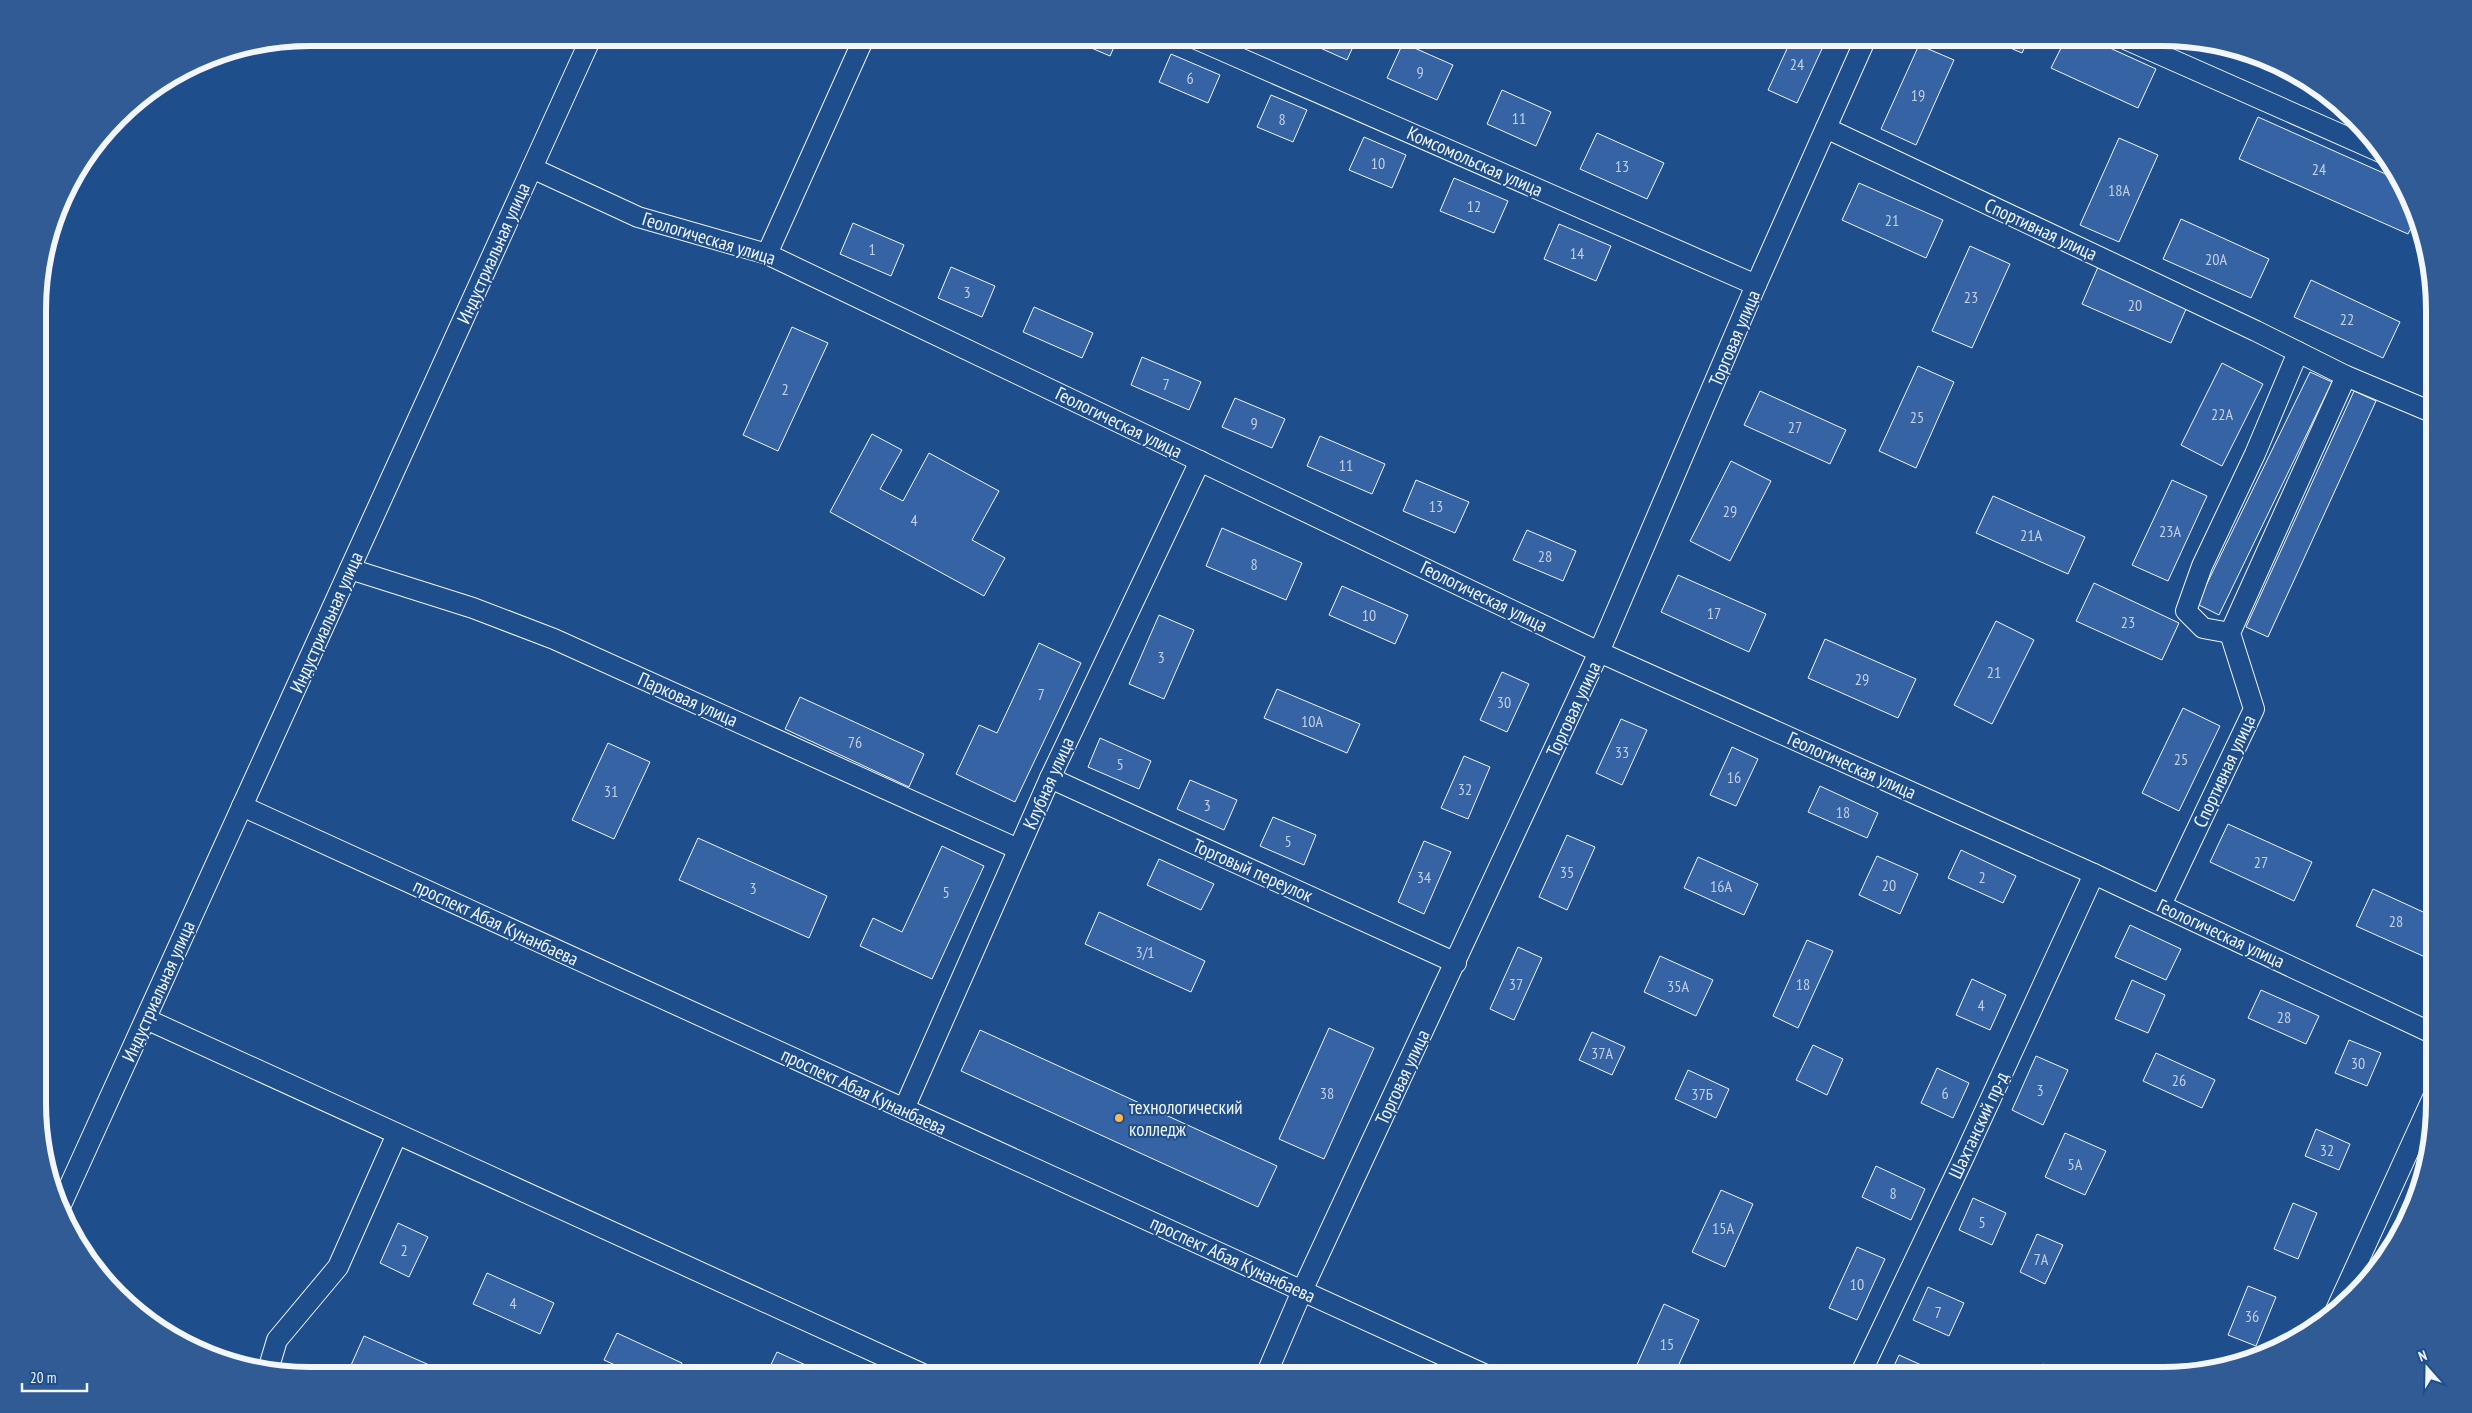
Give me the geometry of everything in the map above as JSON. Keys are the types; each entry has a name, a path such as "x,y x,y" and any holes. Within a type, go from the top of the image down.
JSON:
{"street":[{"name":"Индустриальная улица","path":"64,1198 587,46"},
{"path":"767,254 860,46"},
{"name":"Комсомольская улица","path":"1212,46 1756,285"},
{"name":"Торговая улица","path":"1269,1367 1302,1291 1599,652 1756,285 1862,46"},
{"path":"2140,46 2368,147"},
{"name":"Спортивная улица","path":"1826,128 2256,331 2346,376 2426,410"},
{"name":"Геологическая улица","path":"532,168 638,217 767,254 1599,652 2094,874 2426,1030"},
{"path":"2298,352 2255,454 2202,566 2186,611 2203,628 2230,633 2346,376"},
{"name":"Клубная улица","path":"904,1109 1050,778 1200,461"},
{"name":"Парковая улица","path":"350,569 473,608 554,639 1018,850"},
{"name":"Спортивная улица","path":"2161,905 2254,709 2230,633"},
{"name":"Торговый переулок","path":"1050,778 1456,962"},
{"name":"проспект Абая Кунанбаева","path":"242,806 1468,1367"},
{"name":"Шахтанский пр-д","path":"1864,1367 1962,1161 2094,874"},
{"path":"146,1019 907,1367"},
{"path":"2344,1293 2425,1114"},
{"path":"270,1363 277,1340 338,1267 397,1134"}],"building":[{"path":"1087,46 1114,46 1110,56"},
{"path":"1316,46 1353,46 1347,60"},
{"path":"1402,46 1410,46 1453,65 1437,100 1387,78"},
{"path":"1788,46 1823,46 1797,103 1768,90"},
{"path":"1919,46 1954,60 1916,145 1881,129"},
{"path":"2006,46 2025,46 2022,53"},
{"path":"2062,46 2106,46 2156,69 2138,108 2051,68"},
{"path":"1171,54 1220,75 1208,103 1159,82"},
{"path":"1502,90 1551,112 1536,146 1487,124"},
{"path":"1271,95 1307,110 1293,142 1257,127"},
{"path":"2258,117 2388,175 2399,194 2412,226 2408,234 2239,159"},
{"path":"1597,133 1664,163 1647,199 1580,169"},
{"path":"1364,137 1406,155 1392,188 1349,170"},
{"path":"2119,138 2158,155 2119,242 2080,225"},
{"path":"1454,178 1508,201 1494,233 1440,211"},
{"path":"1859,183 1943,220 1926,258 1842,220"},
{"path":"2181,219 2269,259 2251,298 2163,259"},
{"path":"853,223 904,245 891,276 840,254"},
{"path":"1559,224 1611,246 1596,281 1544,259"},
{"path":"1970,246 2010,264 1972,348 1932,331"},
{"path":"951,267 995,286 982,317 938,298"},
{"path":"2098,267 2187,307 2171,343 2082,304"},
{"path":"2311,280 2400,322 2383,358 2294,317"},
{"path":"1034,307 1093,333 1082,358 1023,332"},
{"path":"792,327 828,343 778,451 743,435"},
{"path":"1142,357 1201,382 1189,410 1131,385"},
{"path":"2222,363 2263,384 2222,466 2181,445"},
{"path":"1918,366 1954,382 1916,468 1879,451"},
{"path":"2310,372 2332,382 2219,615 2197,604"},
{"path":"1760,391 1846,430 1830,464 1744,425"},
{"path":"2354,391 2376,401 2268,637 2246,627"},
{"path":"1235,398 1285,419 1272,448 1222,427"},
{"path":"872,434 902,450 880,489 903,501 929,453 999,491 972,540 1005,558 984,596 830,512"},
{"path":"1320,436 1385,464 1372,494 1307,466"},
{"path":"1731,461 1771,481 1730,561 1690,541"},
{"path":"1416,480 1469,502 1455,533 1403,511"},
{"path":"2172,480 2207,496 2168,581 2132,565"},
{"path":"1993,496 2085,537 2068,574 1976,533"},
{"path":"1222,528 1302,563 1286,600 1206,566"},
{"path":"1527,530 1576,551 1563,581 1513,560"},
{"path":"1678,575 1766,614 1749,652 1661,612"},
{"path":"2094,583 2179,623 2162,660 2076,621"},
{"path":"1342,586 1408,615 1395,644 1329,615"},
{"path":"1159,615 1194,630 1164,699 1129,684"},
{"path":"1996,621 2034,640 1992,724 1954,705"},
{"path":"1825,639 1916,679 1898,718 1808,678"},
{"path":"1039,643 1081,663 1015,802 956,774 979,725 997,733"},
{"path":"1502,672 1529,684 1507,732 1480,720"},
{"path":"1277,689 1360,724 1347,753 1264,718"},
{"path":"800,697 924,754 909,787 785,729"},
{"path":"2183,708 2220,726 2179,811 2142,793"},
{"path":"1621,719 1647,730 1622,785 1596,773"},
{"path":"1100,738 1151,761 1139,789 1088,767"},
{"path":"608,743 650,762 614,839 572,820"},
{"path":"1732,747 1758,759 1736,806 1710,795"},
{"path":"1464,756 1490,767 1468,819 1441,808"},
{"path":"1190,780 1237,800 1224,830 1177,809"},
{"path":"1820,786 1878,813 1867,838 1808,812"},
{"path":"1273,817 1316,835 1304,865 1260,846"},
{"path":"2228,824 2312,862 2294,901 2210,862"},
{"path":"1567,835 1595,847 1567,910 1539,897"},
{"path":"698,838 827,896 809,938 679,880"},
{"path":"1424,841 1451,852 1424,914 1398,902"},
{"path":"942,846 984,866 932,979 860,946 873,918 902,932"},
{"path":"1961,850 2016,876 2003,903 1948,878"},
{"path":"1877,856 1918,874 1900,914 1859,895"},
{"path":"1698,857 1758,884 1744,915 1684,888"},
{"path":"1159,859 1214,884 1201,910 1147,885"},
{"path":"2373,889 2426,913 2426,957 2356,926"},
{"path":"1099,912 1205,961 1191,992 1085,944"},
{"path":"2130,925 2181,949 2166,980 2115,957"},
{"path":"1807,940 1833,951 1798,1028 1773,1016"},
{"path":"1518,947 1542,958 1514,1020 1490,1009"},
{"path":"1660,956 1713,980 1696,1016 1644,992"},
{"path":"1972,979 2006,995 1990,1030 1956,1015"},
{"path":"2132,980 2165,995 2148,1033 2115,1019"},
{"path":"2261,990 2319,1016 2306,1044 2248,1018"},
{"path":"1329,1028 1374,1048 1324,1159 1279,1139"},
{"name":"технологический колледж","path":"980,1030 1277,1166 1258,1207 961,1071"},
{"path":"1592,1032 1625,1047 1612,1075 1579,1060"},
{"path":"2349,1040 2381,1053 2367,1086 2335,1073"},
{"path":"1813,1045 1843,1059 1827,1095 1796,1080"},
{"path":"2156,1053 2215,1080 2202,1108 2143,1081"},
{"path":"2036,1056 2068,1070 2043,1125 2012,1110"},
{"path":"1937,1068 1969,1083 1953,1118 1921,1103"},
{"path":"1688,1070 1729,1089 1716,1118 1675,1099"},
{"path":"2316,1129 2350,1144 2339,1170 2305,1156"},
{"path":"2065,1133 2106,1151 2085,1195 2045,1177"},
{"path":"1876,1166 1925,1189 1911,1220 1862,1197"},
{"path":"1721,1190 1753,1204 1725,1267 1692,1252"},
{"path":"1973,1198 2006,1213 1992,1245 1959,1230"},
{"path":"2293,1203 2317,1213 2298,1259 2274,1249"},
{"path":"398,1223 428,1237 409,1277 380,1263"},
{"path":"2037,1234 2063,1245 2045,1284 2020,1272"},
{"path":"1857,1247 1885,1259 1857,1320 1829,1308"},
{"path":"487,1273 554,1303 540,1334 473,1304"},
{"path":"2248,1286 2276,1297 2256,1346 2228,1335"},
{"path":"1928,1287 1964,1303 1949,1336 1913,1320"},
{"path":"1664,1304 1699,1320 1678,1367 1636,1367"},
{"path":"617,1333 682,1363 680,1367 619,1367 604,1360"},
{"path":"364,1336 434,1367 350,1367"},
{"path":"777,1352 810,1367 770,1367"},
{"path":"1899,1355 1926,1367 1894,1367"}],"place":[{"name":"технологический колледж","path":"1119,1118"}]}
